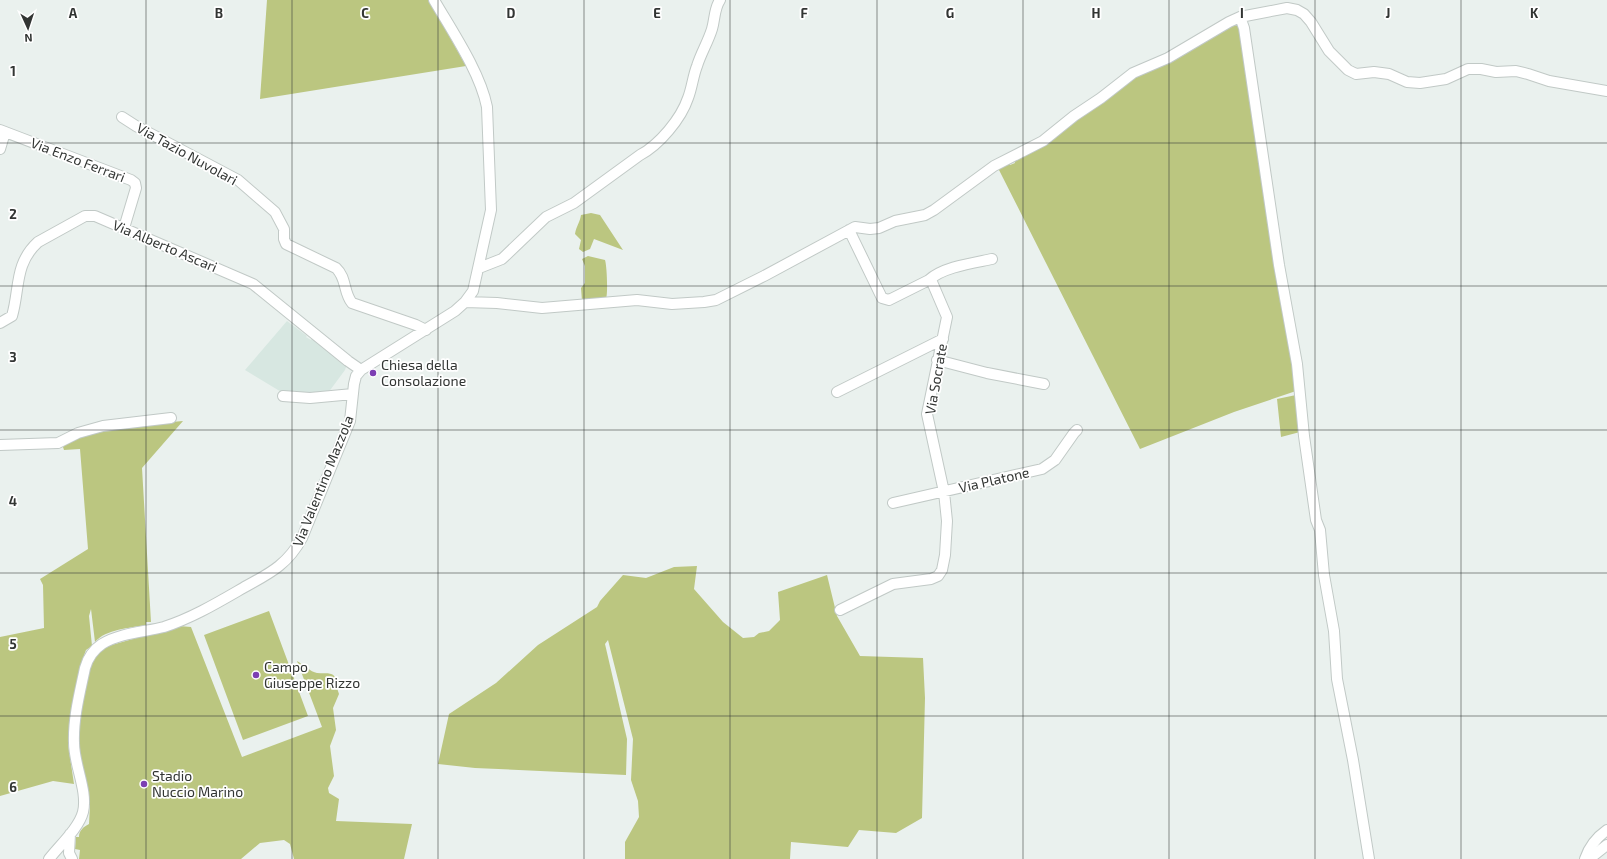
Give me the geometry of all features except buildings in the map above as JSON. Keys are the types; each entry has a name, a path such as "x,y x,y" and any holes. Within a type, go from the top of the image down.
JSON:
{"street":[{"path":"361,370 455,312 465,302 473,291 491,210 487,107 485,96 476,75 434,0"},
{"path":"479,268 502,259 546,216 574,203 640,155 650,150 671,127 682,114 689,97 697,64 712,28 716,7 720,0"},
{"path":"465,302 497,303 542,308 637,300 672,304 716,300 856,227 879,228 895,221 925,215 994,166 1043,141 1132,73 1168,58 1229,22 1240,18 1287,8 1297,10 1311,22 1329,51 1348,70 1356,74 1374,72 1389,74 1407,82 1420,83 1446,79 1468,69 1481,69 1496,72 1516,71 1549,81 1607,91"},
{"path":"1240,18 1244,28 1279,265 1297,364 1304,436 1316,520 1320,530 1328,603 1334,631 1337,679 1354,760 1369,859"},
{"name":"Via Tazio Nuvolari","path":"122,117 136,126 238,180 275,212 284,229 284,240 286,244 336,268 341,273 344,280 347,297 352,303 416,325 426,330"},
{"path":"0,149 2,131"},
{"name":"Via Enzo Ferrari","path":"2,131 131,180 135,183 136,188 124,228"},
{"name":"Via Alberto Ascari","path":"0,323 12,316 17,281 21,268 33,247 38,242 84,216 89,215 96,216 253,284 361,370"},
{"path":"849,230 882,298 885,300 888,300 929,280 934,275 968,264 992,259"},
{"name":"Via Socrate","path":"840,610 893,584 931,579 938,576 942,570 945,555 947,521 944,492 927,414 947,317 932,282 929,280"},
{"path":"836,392 943,339"},
{"path":"937,360 987,373 1044,384"},
{"name":"Via Valentino Mazzola","path":"49,859 79,821 83,808 83,795 75,755 74,736 87,659 91,653 104,643 176,623 202,611 278,567 291,556 302,538 346,432 351,413 356,376 361,370"},
{"path":"283,396 310,398 353,394"},
{"path":"0,445 58,443 78,433 103,426 171,418"},
{"name":"Via Platone","path":"893,503 1042,469 1055,460 1077,430"},
{"path":"1585,859 1587,851 1607,830"},
{"path":"70,834 69,853 72,859"},
{"path":"1589,859 1607,845"}],"shaded area":[{"path":"287,321 307,336 306,337 311,340 313,337 347,364 345,370 328,393 283,393 245,370"}],"green space":[{"path":"267,0 429,0 466,66 260,99"},
{"path":"1237,22 1242,30 1290,335 1296,391 1234,412 1140,449 998,168 1008,161 1010,165 1015,163 1014,159 1134,76"},
{"path":"591,213 600,215 623,250 594,239 590,249 583,252 579,249 581,240 575,234 576,229 581,215"},
{"path":"588,256 605,260 607,280 606,299 582,301 581,288 585,283 585,266 582,259"},
{"path":"1296,395 1300,432 1281,437 1277,399"},
{"path":"183,421 142,468 151,622 146,622 146,625 126,628 105,634 95,642 91,609 89,616 92,646 86,650 82,661 70,723 68,744 74,784 53,781 0,796 0,637 44,628 43,585 40,579 88,549 80,449 64,450 63,447 79,434 105,428"},
{"path":"697,566 694,589 723,622 743,638 754,637 759,633 769,631 780,620 778,592 827,575 837,616 860,656 923,658 925,698 922,818 896,833 859,830 848,847 791,842 790,859 625,859 625,842 639,817 638,801 631,780 633,739 608,640 605,644 627,739 626,775 475,768 438,764 449,714 496,683 538,645 597,607 600,601 623,575 646,578 674,567"},
{"name":"Campo Giuseppe Rizzo","path":"269,611 308,716 243,740 204,635"},
{"path":"179,626 191,627 242,757 322,727 297,661 309,670 317,673 328,673 335,677 339,686 337,688 339,694 333,708 336,730 330,746 334,776 328,788 329,793 339,799 336,821 412,824 404,859 294,859 290,844 284,840 260,843 241,859 79,859 80,850 75,849 76,837 79,837 82,829 89,824 90,805 87,804 79,756 77,733 88,670 94,656 108,646"}],"place":[{"name":"Chiesa della Consolazione","path":"373,373"},
{"name":"Campo Giuseppe Rizzo","path":"256,675"},
{"name":"Stadio Nuccio Marino","path":"144,784"}]}
